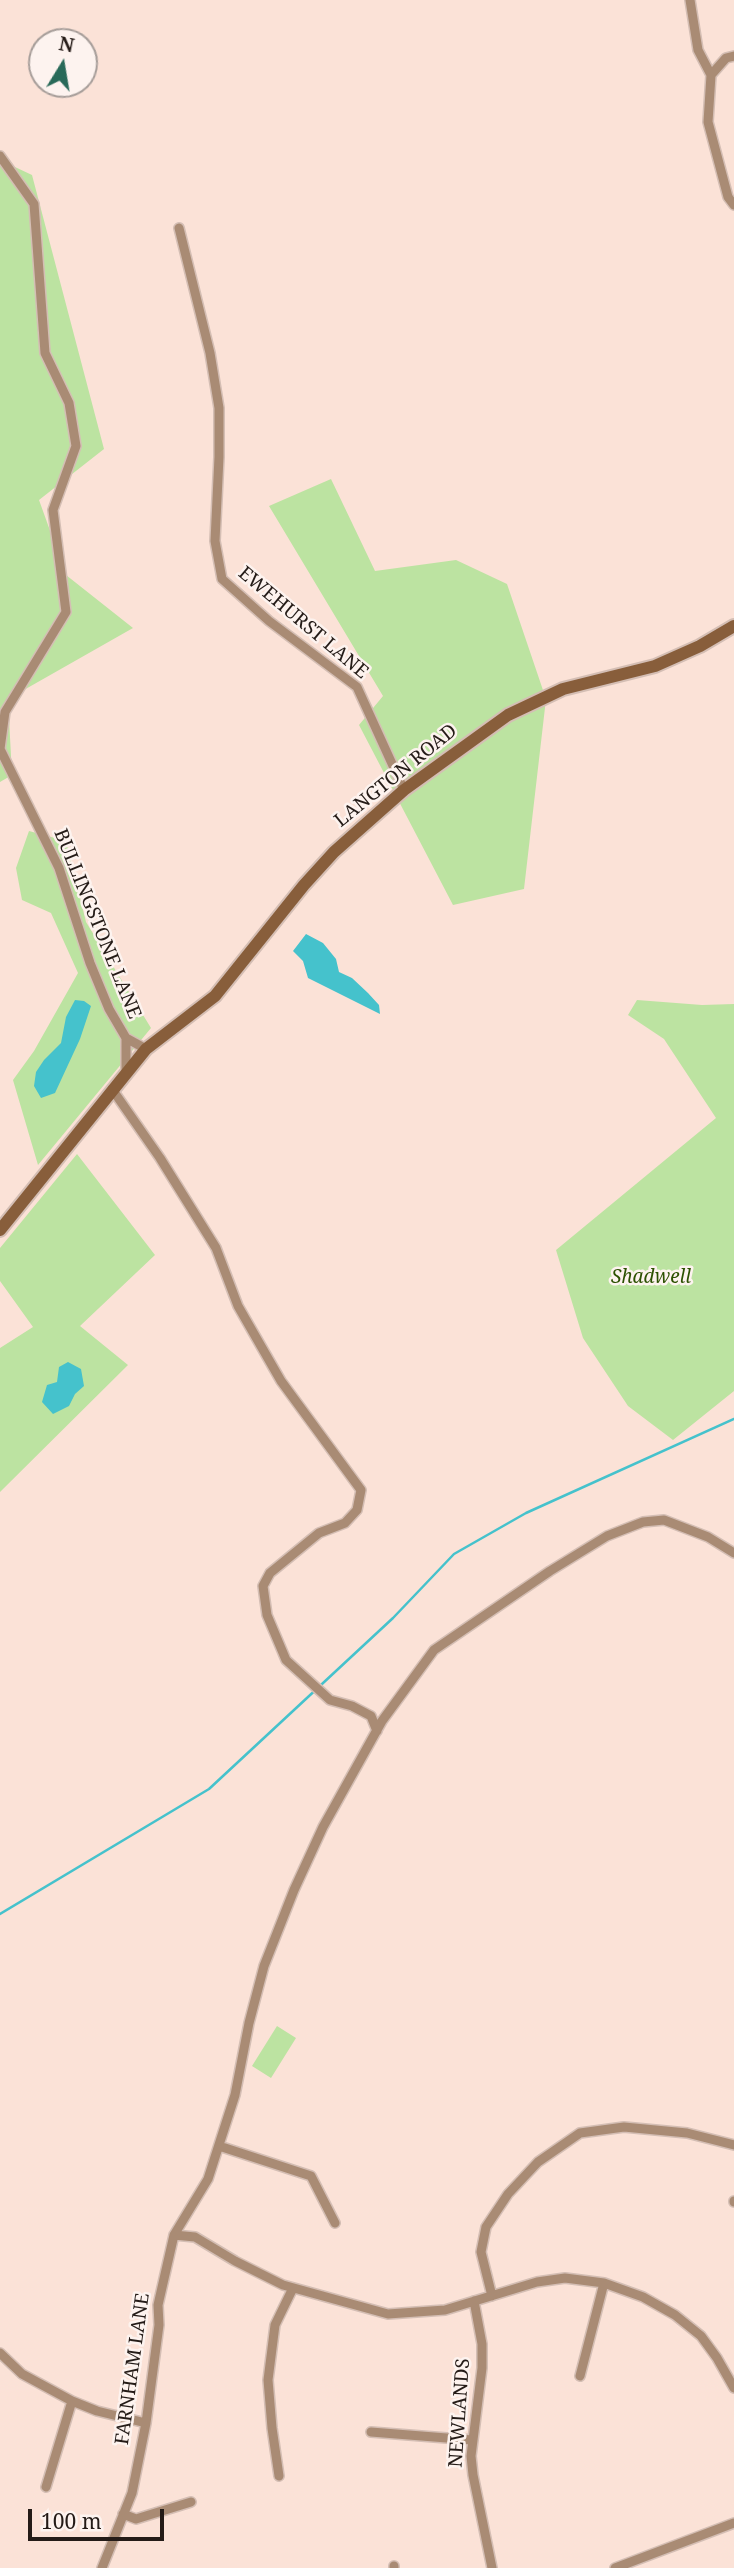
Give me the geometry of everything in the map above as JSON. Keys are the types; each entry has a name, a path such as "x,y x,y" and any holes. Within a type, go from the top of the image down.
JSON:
{"street":[{"path":"690,0 698,50 711,75 708,122 728,197 734,205"},
{"path":"711,75 726,58 734,56"},
{"name":"BULLINGSTONE LANE","path":"0,156 34,204 45,353 69,403 76,446 53,510 66,612 5,712 0,749 59,868 90,962 109,1009 126,1038 146,1049"},
{"name":"EWEHURST LANE","path":"178,228 210,353 219,408 215,541 222,579 269,621 357,687 404,790"},
{"name":"LANGTON ROAD","path":"0,1230 146,1049 215,996 304,885 334,852 404,790 508,715 562,689 655,666 734,626"},
{"name":"BULLINGSTONE LANE","path":"125,1072 126,1038"},
{"path":"112,1089 160,1158 216,1248 238,1306 281,1381 361,1490 357,1510 345,1523 319,1533 270,1573 263,1586 267,1615 286,1660 330,1700 352,1706 370,1716 377,1731"},
{"name":"FARNHAM LANE","path":"102,2568 132,2493 146,2423 159,2325 158,2305 174,2235 208,2179 235,2095 249,2023 264,1966 294,1890 323,1827 377,1731 434,1650 550,1570 607,1536 643,1522 664,1520 708,1537 734,1553"},
{"path":"492,2297 481,2252 486,2227 508,2194 538,2162 580,2133 624,2127 687,2133 734,2145"},
{"path":"219,2146 311,2176 335,2223"},
{"path":"174,2235 195,2237 235,2261 293,2288 388,2314 445,2310 537,2282 565,2278 604,2283 643,2297 675,2315 701,2336 734,2388"},
{"path":"580,2376 604,2283"},
{"path":"279,2476 268,2380 275,2325 293,2288"},
{"name":"NEWLANDS","path":"474,2301 482,2344 482,2368 472,2440 472,2475 492,2568"},
{"path":"0,2353 22,2374 72,2401 97,2411 146,2423"},
{"path":"47,2487 72,2401"},
{"path":"372,2432 472,2440"},
{"path":"123,2514 136,2519 191,2502"},
{"path":"615,2568 734,2523"}],"green space":[{"path":"0,160 32,175 104,449 39,500 66,575 133,628 8,699 12,775 0,782"},
{"path":"331,479 375,571 456,560 507,584 546,699 524,889 453,905 359,725 383,696 269,506"},
{"path":"29,831 66,841 86,922 151,1028 38,1165 13,1080 34,1051 78,973 51,913 22,900 16,868"},
{"name":"Shadwell","path":"637,1000 702,1005 734,1004 734,1391 673,1440 628,1406 583,1338 556,1250 716,1118 664,1039 628,1015"},
{"path":"77,1154 155,1255 80,1326 128,1365 0,1492 0,1348 33,1327 0,1281 0,1248"},
{"path":"277,2026 296,2038 271,2078 252,2066"}],"water":[{"path":"306,934 323,943 336,959 339,972 352,978 368,993 379,1005 380,1014 308,978 303,961 293,951"},
{"path":"75,1000 84,1001 91,1006 80,1039 55,1093 41,1098 34,1086 36,1072 61,1043 66,1017"},
{"path":"68,1362 81,1369 84,1386 75,1394 69,1406 53,1414 42,1402 47,1385 57,1382 59,1367"}],"waterway":[{"path":"0,1914 209,1789 393,1618 454,1554 526,1513 734,1419"}]}
